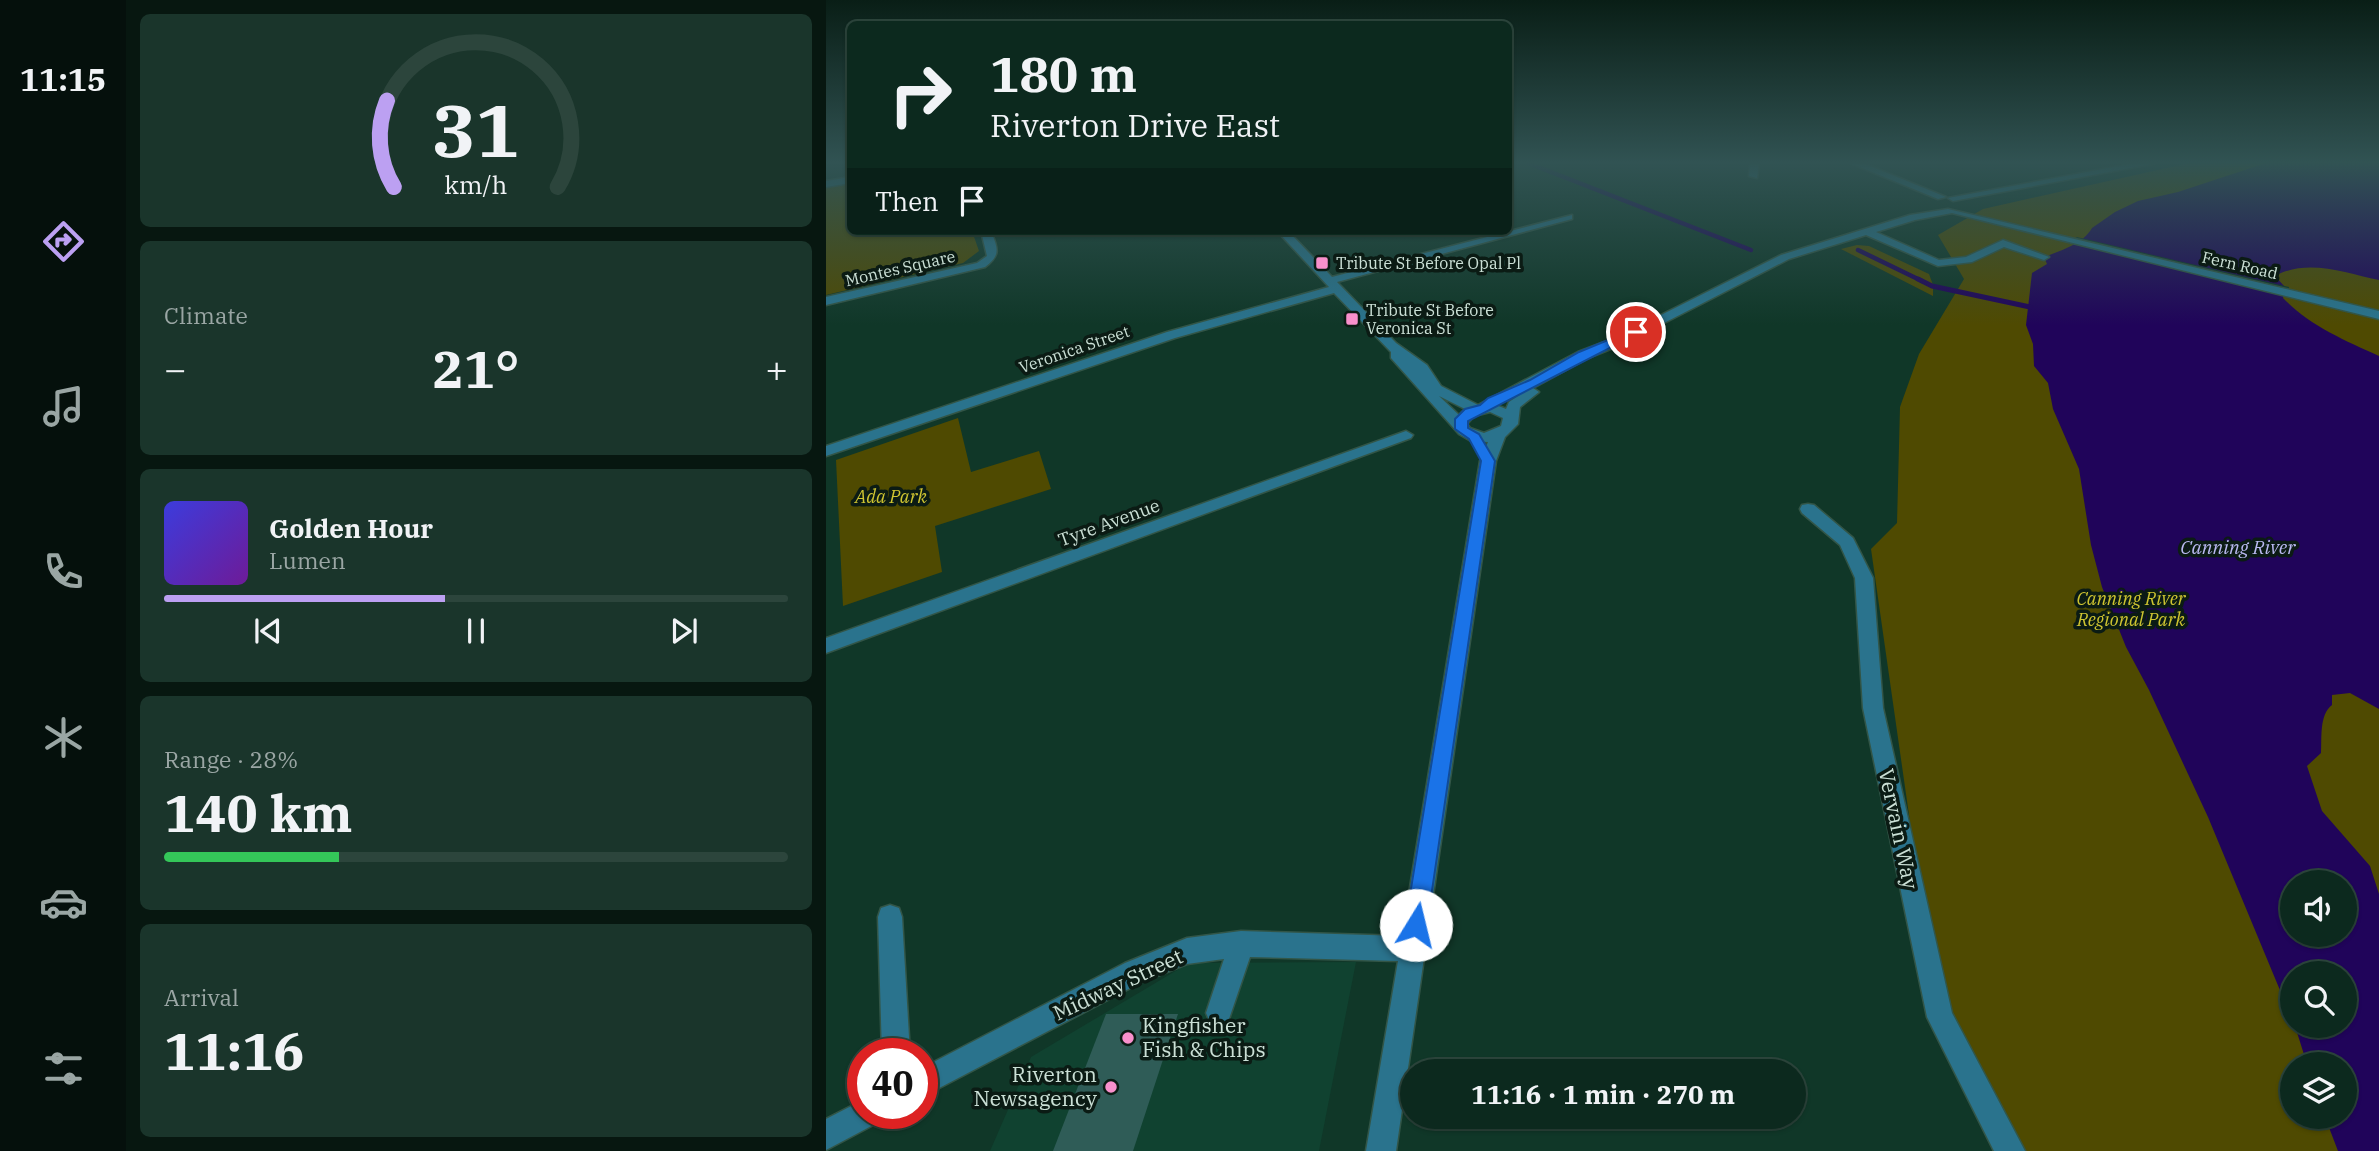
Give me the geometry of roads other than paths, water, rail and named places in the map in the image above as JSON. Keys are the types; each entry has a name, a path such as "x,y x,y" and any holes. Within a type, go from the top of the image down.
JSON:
{"street":[{"name":"Veronica Street","path":"1512,233 1568,217"},
{"path":"1460,424 1465,415 1492,401 1534,383 1583,355 1619,341 1785,257 1914,217"},
{"name":"Fern Road","path":"1973,217 2379,315"},
{"name":"Fern Road","path":"1993,217 2012,226"},
{"path":"1865,231 1938,263 1968,260 2003,243 2044,257"},
{"name":"Montes Square","path":"826,301 981,265 992,257 993,251 987,235"},
{"path":"1286,235 1391,346 1422,368 1444,396 1481,409 1500,409 1510,416"},
{"name":"Veronica Street","path":"826,450 1171,335 1506,235"},
{"path":"1381,1151 1488,461 1498,436 1511,424 1510,416 1514,405 1530,393 1583,368 1619,341"},
{"path":"1391,346 1399,363 1465,432 1474,437 1488,461"},
{"name":"Tyre Avenue","path":"826,646 1406,435"},
{"path":"1474,437 1498,436"},
{"name":"Vervain Way","path":"1808,509 1847,542 1864,578 1873,708 1940,1017 2010,1151"},
{"path":"890,917 894,1038"},
{"path":"1219,1013 1241,944"},
{"name":"Midway Street","path":"938,1075 1135,972 1187,951 1241,944 1412,949"},
{"path":"826,1135 847,1124"}],"water":[{"name":"Canning River","path":"2108,217 2379,217 2379,280 2313,268 2300,268 2275,276 2285,287 2283,298 2304,317 2328,332 2379,356 2379,709 2350,693 2332,695 2332,705 2323,721 2321,753 2307,766 2322,811 2370,866 2379,894 2379,1151 2338,1151 2330,1129 2357,1129 2357,1052 2303,1052 2299,1038 2357,1038 2357,961 2280,961 2280,990 2208,817 2126,647 2102,587 2091,545 2079,469 2053,409 2048,383 2034,366 2033,344 2026,325 2032,273 2047,264 2044,257 2077,243"}],"waterway":[{"path":"1666,217 1751,250"},
{"path":"1858,250 1922,281"},
{"path":"1918,279 1922,281"},
{"path":"1922,281 1932,286 2030,307"}],"place":[{"name":"Tribute St Before Opal Pl","path":"1322,263"},
{"name":"Tribute St Before Veronica St","path":"1352,319"},
{"name":"Kingfisher Fish & Chips","path":"1128,1038"},
{"name":"Riverton Newsagency","path":"1111,1087"}],"park label":[{"name":"Ada Park","path":"891,497"},
{"name":"Canning River Regional Park","path":"2131,609"}]}
